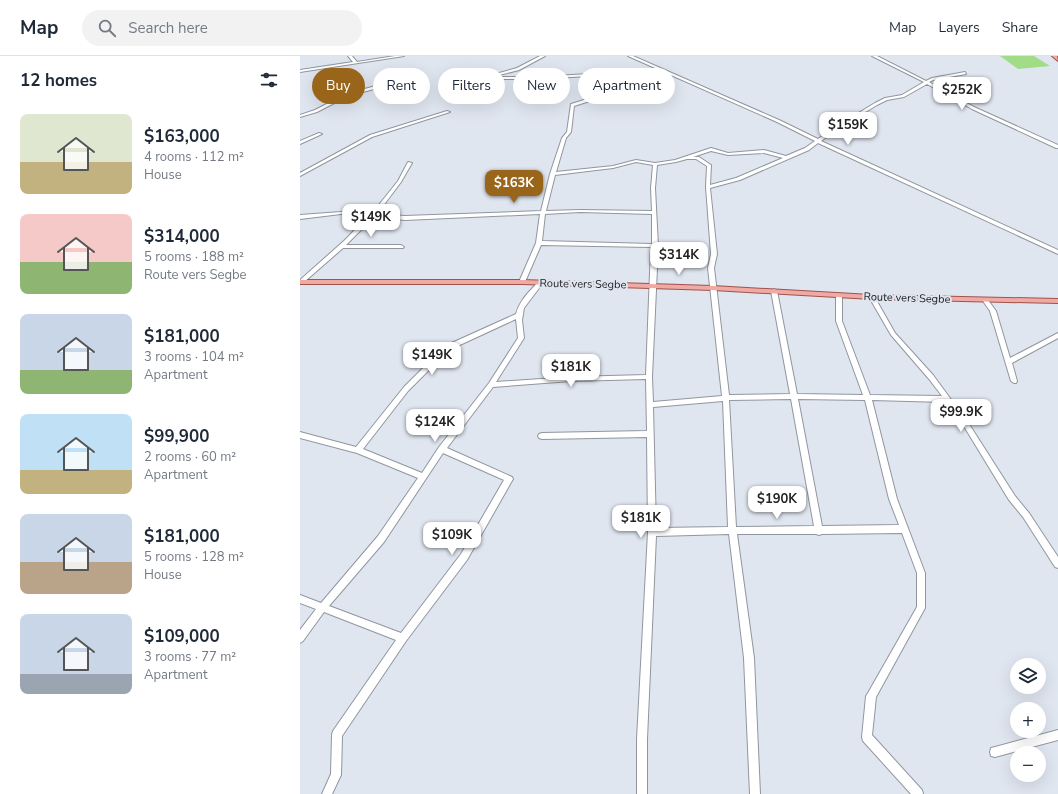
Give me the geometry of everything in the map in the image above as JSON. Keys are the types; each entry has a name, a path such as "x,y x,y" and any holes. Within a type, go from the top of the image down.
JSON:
{"main road":[{"path":"1054,56 1058,60"},
{"name":"Route vers Segbe","path":"301,282 522,282 654,285 839,296 986,301 1058,301"}],"street":[{"path":"350,56 356,63"},
{"path":"300,71 402,56"},
{"path":"543,56 518,69 483,78 537,78 578,75"},
{"path":"630,56 658,68"},
{"path":"874,56 973,108 1058,147"},
{"path":"708,187 738,179 807,149 838,126 886,99 903,96 932,79 965,72"},
{"path":"675,75 778,121 1058,252"},
{"path":"300,116 316,111 347,95 373,88"},
{"path":"522,282 539,242 543,213 552,174 564,138 569,132 572,105 578,103"},
{"path":"300,175 370,136 448,112"},
{"path":"300,143 320,134"},
{"path":"552,174 613,167 636,161 655,164 686,157 711,148 716,152 738,155 762,152 787,158"},
{"path":"686,157 697,158 709,165 707,175 714,254 711,268 726,398 732,529 749,658 755,794"},
{"path":"301,282 373,215 398,186 410,163"},
{"path":"642,794 642,739 652,532 649,377 654,285 655,246 653,188 655,164"},
{"path":"300,217 380,207"},
{"path":"373,215 405,218 514,212 543,213 580,211 654,213"},
{"path":"539,242 655,246"},
{"path":"341,246 401,247"},
{"path":"300,638 322,608 381,539 442,449 491,385 521,338 518,316 523,304 540,283"},
{"path":"774,291 819,532"},
{"path":"839,296 839,321 868,398 893,499 903,529 921,573 921,608 871,696 867,737 918,794"},
{"path":"872,297 893,334 931,377 967,426 1012,498 1026,514 1058,564"},
{"path":"986,301 993,311 1014,381"},
{"path":"358,450 406,389 447,348 518,316"},
{"path":"1008,362 1058,335"},
{"path":"491,385 572,379 649,377"},
{"path":"649,405 726,398 794,396 946,399"},
{"path":"542,436 649,434"},
{"path":"300,435 358,450 423,477"},
{"path":"327,794 336,775 337,735 403,638 464,557 509,479 442,449"},
{"path":"652,532 732,529 819,532 903,529"},
{"path":"300,600 403,638"},
{"path":"995,752 1058,735"}],"green space":[{"path":"1000,56 1034,56 1050,66 1018,69"}]}
